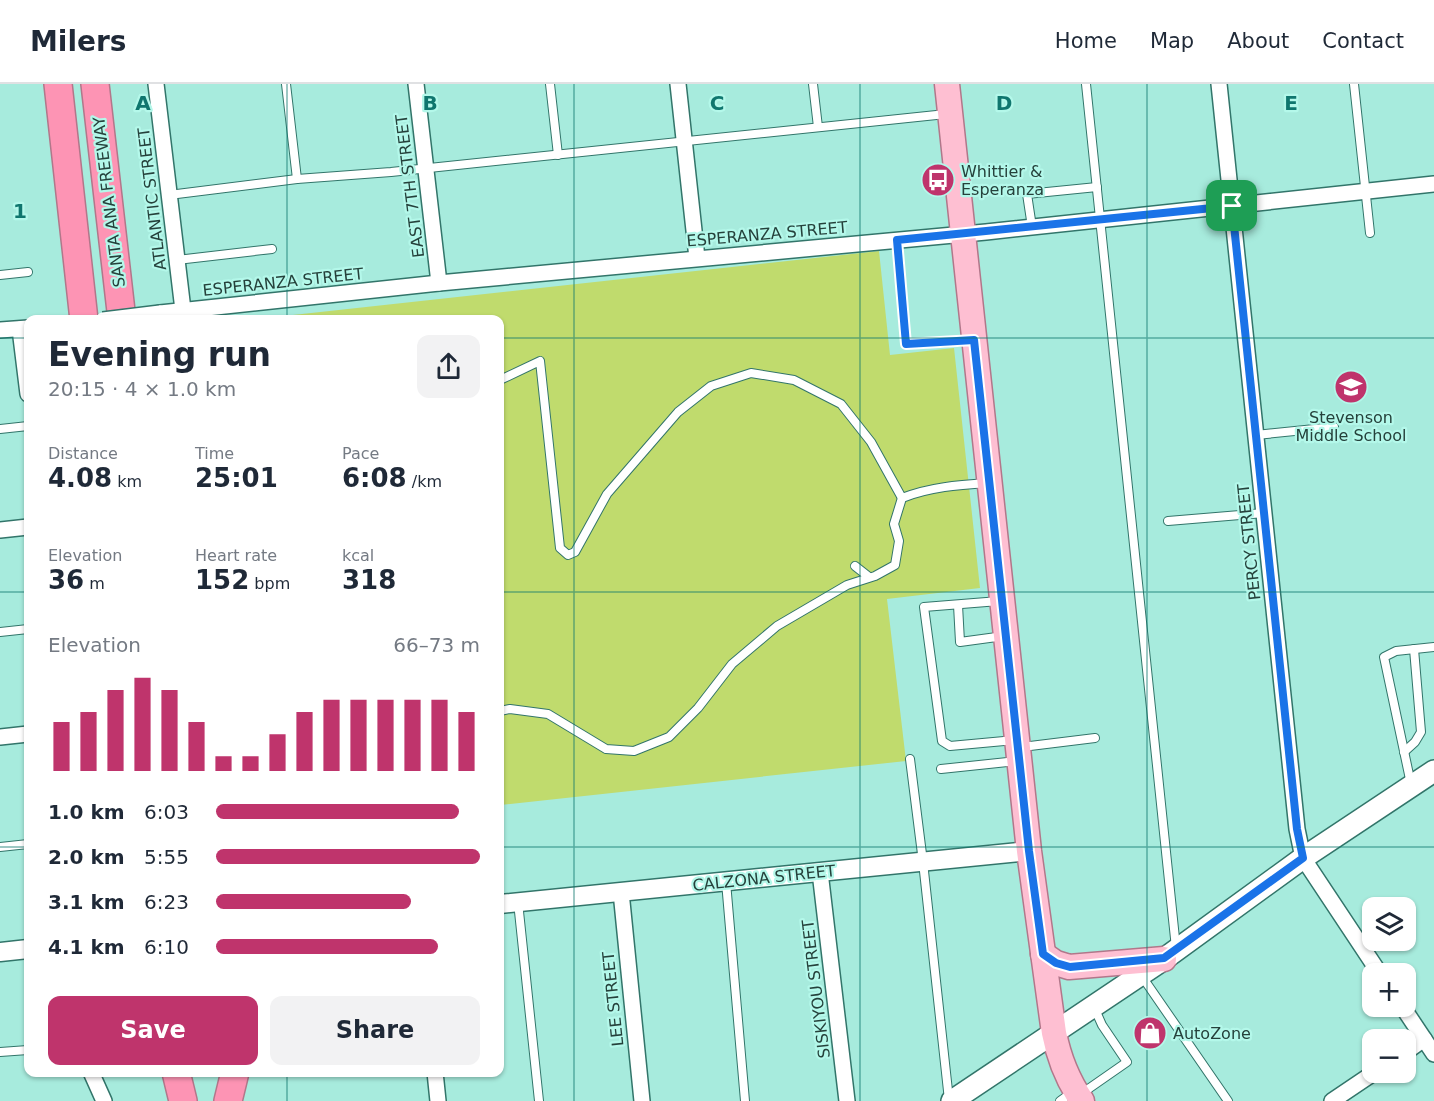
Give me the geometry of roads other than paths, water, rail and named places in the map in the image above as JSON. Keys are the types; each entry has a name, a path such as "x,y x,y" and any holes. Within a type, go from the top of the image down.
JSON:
{"highway":[{"path":"58,84 83,315"},
{"name":"SANTA ANA FREEWAY","path":"95,84 121,315"},
{"path":"219,1077 223,1101"},
{"path":"228,1101 234,1077"}],"main road":[{"path":"947,84 1029,851 1054,1033 1059,1059 1074,1097"},
{"path":"950,1101 1141,974 1303,858 1434,771"},
{"path":"1043,954 1056,963 1070,967 1170,954"}],"street":[{"name":"ATLANTIC STREET","path":"156,84 183,310"},
{"name":"EAST 7TH STREET","path":"416,84 439,284"},
{"path":"678,84 697,258"},
{"name":"PERCY STREET","path":"1219,84 1297,829 1303,858 1373,963"},
{"name":"ESPERANZA STREET","path":"143,315 697,258 1101,220 1434,184"},
{"path":"0,330 24,328"},
{"path":"0,530 24,527"},
{"path":"0,737 24,734"},
{"name":"CALZONA STREET","path":"504,904 1029,851"},
{"name":"SISKIYOU STREET","path":"820,872 847,1101"},
{"name":"LEE STREET","path":"621,892 642,1101"},
{"path":"0,952 24,949"},
{"path":"1409,1017 1434,1054"},
{"path":"1416,1045 1424,1040"},
{"path":"93,1077 104,1101"},
{"path":"436,1077 438,1101"},
{"path":"1332,1101 1362,1081"}],"lane":[{"path":"286,84 297,180"},
{"path":"550,84 558,155"},
{"path":"813,84 818,128"},
{"path":"1086,84 1101,220 1170,954"},
{"path":"1354,84 1370,233"},
{"path":"169,195 950,114"},
{"path":"1032,227 1027,194 1097,187"},
{"path":"897,240 906,344 974,340"},
{"path":"177,260 272,249"},
{"path":"0,274 28,272"},
{"path":"504,378 540,361 560,548 568,555 575,552 608,494 678,412 711,386 751,373 794,380 841,404 871,442 902,498 894,524 899,541 895,565 869,578 847,585 777,626 732,664 698,708 669,737 634,751 606,748 548,714 504,710"},
{"path":"0,429 24,426"},
{"path":"1256,435 1334,428"},
{"path":"902,498 944,487 989,482"},
{"path":"1168,521 1264,513"},
{"path":"855,566 869,578"},
{"path":"1002,601 924,607 942,741 950,746 1018,749"},
{"path":"958,605 960,642 1006,636"},
{"path":"0,632 24,629"},
{"path":"1412,787 1384,657 1396,651 1434,647"},
{"path":"1404,752 1415,742 1421,732 1414,649"},
{"path":"941,769 1018,749 1095,738"},
{"path":"910,759 950,1101"},
{"path":"0,847 24,844"},
{"path":"726,882 745,1101"},
{"path":"518,902 539,1101"},
{"path":"1141,974 1228,1101"},
{"path":"1074,1097 1127,1062 1102,1025 1094,1006"},
{"path":"0,1052 24,1050"}],"place":[{"name":"Whittier & Esperanza","path":"938,180"},
{"name":"Stevenson Middle School","path":"1351,387"},
{"name":"AutoZone","path":"1150,1033"}]}
